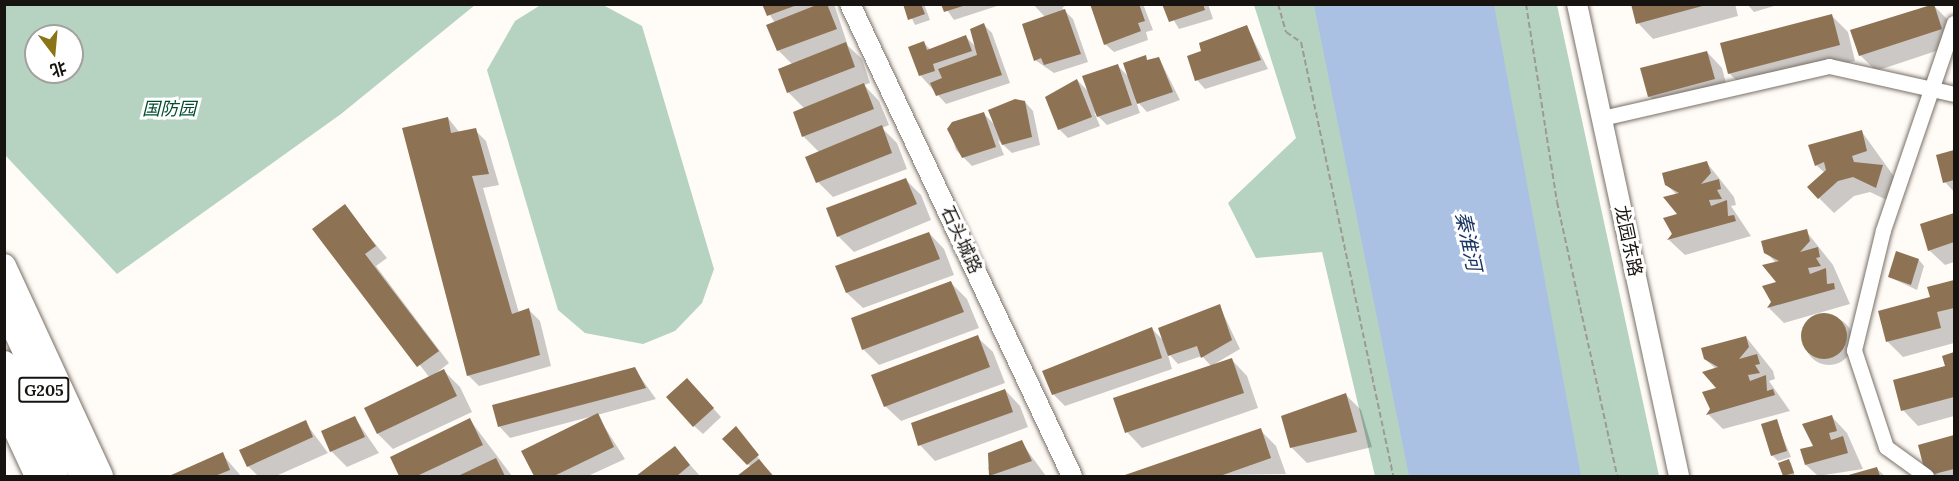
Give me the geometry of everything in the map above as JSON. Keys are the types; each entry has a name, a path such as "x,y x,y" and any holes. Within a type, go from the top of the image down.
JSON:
{"highway":[{"name":"G205","path":"4,304 83,477"},
{"name":"G205","path":"4,364 55,477"}],"main road":[{"path":"4,266 101,477"},
{"path":"4,405 37,477"}],"street":[{"name":"石头城路","path":"850,4 1072,477"},
{"name":"龙园东路","path":"1577,4 1680,477"},
{"path":"1926,477 1886,447 1854,350 1883,230 1929,87 1954,23"},
{"path":"1602,118 1829,66 1954,94"}],"path":[{"path":"1278,4 1286,32 1301,42 1393,477"},
{"path":"1526,4 1557,202 1617,477"}],"green space":[{"name":"国防园","path":"5,4 475,4 341,114 117,274 5,155"},
{"path":"603,5 642,26 714,269 702,303 675,331 643,344 585,333 558,310 487,70 515,21 539,6"},
{"path":"1254,5 1557,5 1659,476 1375,476 1322,252 1256,258 1228,203 1296,138"}],"water":[{"name":"秦淮河","path":"1314,5 1494,5 1581,476 1409,476"}],"building":[{"path":"762,4 797,4 797,5 767,16"},
{"path":"819,4 827,4 837,29 777,51 766,25"},
{"path":"903,4 921,4 925,14 908,20"},
{"path":"941,4 966,4 966,5 944,12"},
{"path":"1090,4 1139,4 1145,21 1138,23 1141,31 1104,45"},
{"path":"1162,4 1203,4 1205,10 1169,22"},
{"path":"1631,4 1706,4 1706,5 1636,24"},
{"path":"1934,4 1942,29 1859,56 1850,30"},
{"path":"1065,9 1081,54 1044,65 1041,58 1034,61 1022,24"},
{"path":"1832,14 1840,45 1728,74 1720,43"},
{"path":"984,23 1002,75 936,96 930,83 942,78 938,69 977,55 970,29"},
{"path":"1247,25 1261,60 1195,81 1187,56 1201,51 1199,43"},
{"path":"966,35 972,51 933,64 935,71 919,76 908,47 924,41 927,50"},
{"path":"846,42 855,67 787,93 778,69"},
{"path":"1707,51 1715,79 1648,97 1640,68"},
{"path":"1146,55 1147,60 1159,57 1173,92 1137,104 1123,63"},
{"path":"1118,64 1132,105 1097,117 1082,76"},
{"path":"1077,79 1092,117 1058,130 1045,97"},
{"path":"864,83 874,109 802,137 793,112"},
{"path":"1015,99 1025,101 1032,137 1002,145 988,110"},
{"path":"984,112 996,147 962,158 947,129 952,122"},
{"path":"448,117 451,133 476,128 489,174 472,176 512,314 529,308 540,355 467,376 402,128"},
{"path":"882,125 892,153 816,183 805,157"},
{"path":"1862,130 1867,151 1852,156 1854,162 1883,165 1876,188 1853,177 1838,181 1818,199 1807,187 1826,170 1824,162 1815,166 1808,145"},
{"path":"1954,150 1954,180 1943,183 1936,155"},
{"path":"1707,161 1711,173 1701,184 1719,179 1721,189 1717,190 1722,199 1709,200 1711,206 1727,200 1728,216 1734,215 1736,221 1667,240 1672,234 1663,218 1677,214 1663,197 1679,193 1665,185 1662,173"},
{"path":"906,178 917,204 837,237 826,208"},
{"path":"345,204 376,246 365,254 439,351 417,367 312,229"},
{"path":"1954,213 1954,242 1928,251 1920,224"},
{"path":"1807,229 1810,241 1800,252 1818,247 1820,257 1816,258 1821,266 1808,268 1810,274 1826,268 1827,284 1834,283 1835,289 1767,308 1771,302 1762,286 1776,282 1762,265 1779,261 1764,253 1761,241"},
{"path":"929,232 940,259 846,293 835,266"},
{"path":"1896,251 1919,259 1911,285 1888,277"},
{"path":"1954,280 1954,308 1937,312 1941,328 1886,342 1878,311 1930,297 1927,287"},
{"path":"951,281 964,312 862,350 851,318"},
{"path":"1220,304 1232,340 1201,358 1197,346 1168,356 1158,328"},
{"path":"1824,313 1840,320 1847,336 1840,352 1824,359 1808,352 1801,336 1808,320"},
{"path":"1152,327 1162,358 1052,395 1042,371"},
{"path":"978,335 990,367 884,407 871,375"},
{"path":"1746,336 1749,347 1739,359 1757,354 1760,364 1755,365 1760,373 1748,375 1750,381 1766,375 1767,391 1773,389 1775,395 1706,415 1710,409 1702,392 1716,388 1702,372 1718,367 1704,359 1701,348"},
{"path":"1954,352 1954,397 1901,411 1893,380 1945,366 1942,356"},
{"path":"1232,358 1244,393 1125,433 1113,398"},
{"path":"635,367 646,388 498,427 492,405"},
{"path":"444,369 457,396 377,434 364,408"},
{"path":"687,378 714,408 693,427 666,397"},
{"path":"1005,389 1013,412 918,446 911,423"},
{"path":"1346,393 1357,432 1290,448 1281,416"},
{"path":"598,413 614,447 554,476 534,476 521,451"},
{"path":"1832,415 1837,431 1829,433 1831,440 1843,436 1848,453 1805,465 1800,449 1813,446 1802,424"},
{"path":"355,416 365,437 330,452 321,431"},
{"path":"470,418 483,445 417,476 399,476 390,457"},
{"path":"1777,419 1787,451 1771,456 1761,424"},
{"path":"306,420 313,437 247,467 239,450"},
{"path":"736,426 759,455 747,465 722,439"},
{"path":"1261,428 1271,458 1220,476 1122,476"},
{"path":"1954,435 1954,469 1926,476 1918,445"},
{"path":"1022,440 1032,461 989,476 988,453"},
{"path":"675,446 690,465 677,476 636,476"},
{"path":"223,452 230,470 215,476 169,476"},
{"path":"496,458 505,476 458,476"},
{"path":"759,459 773,476 737,476"},
{"path":"1789,459 1794,473 1783,476 1778,463"},
{"path":"1877,467 1880,476 1845,476"}]}
